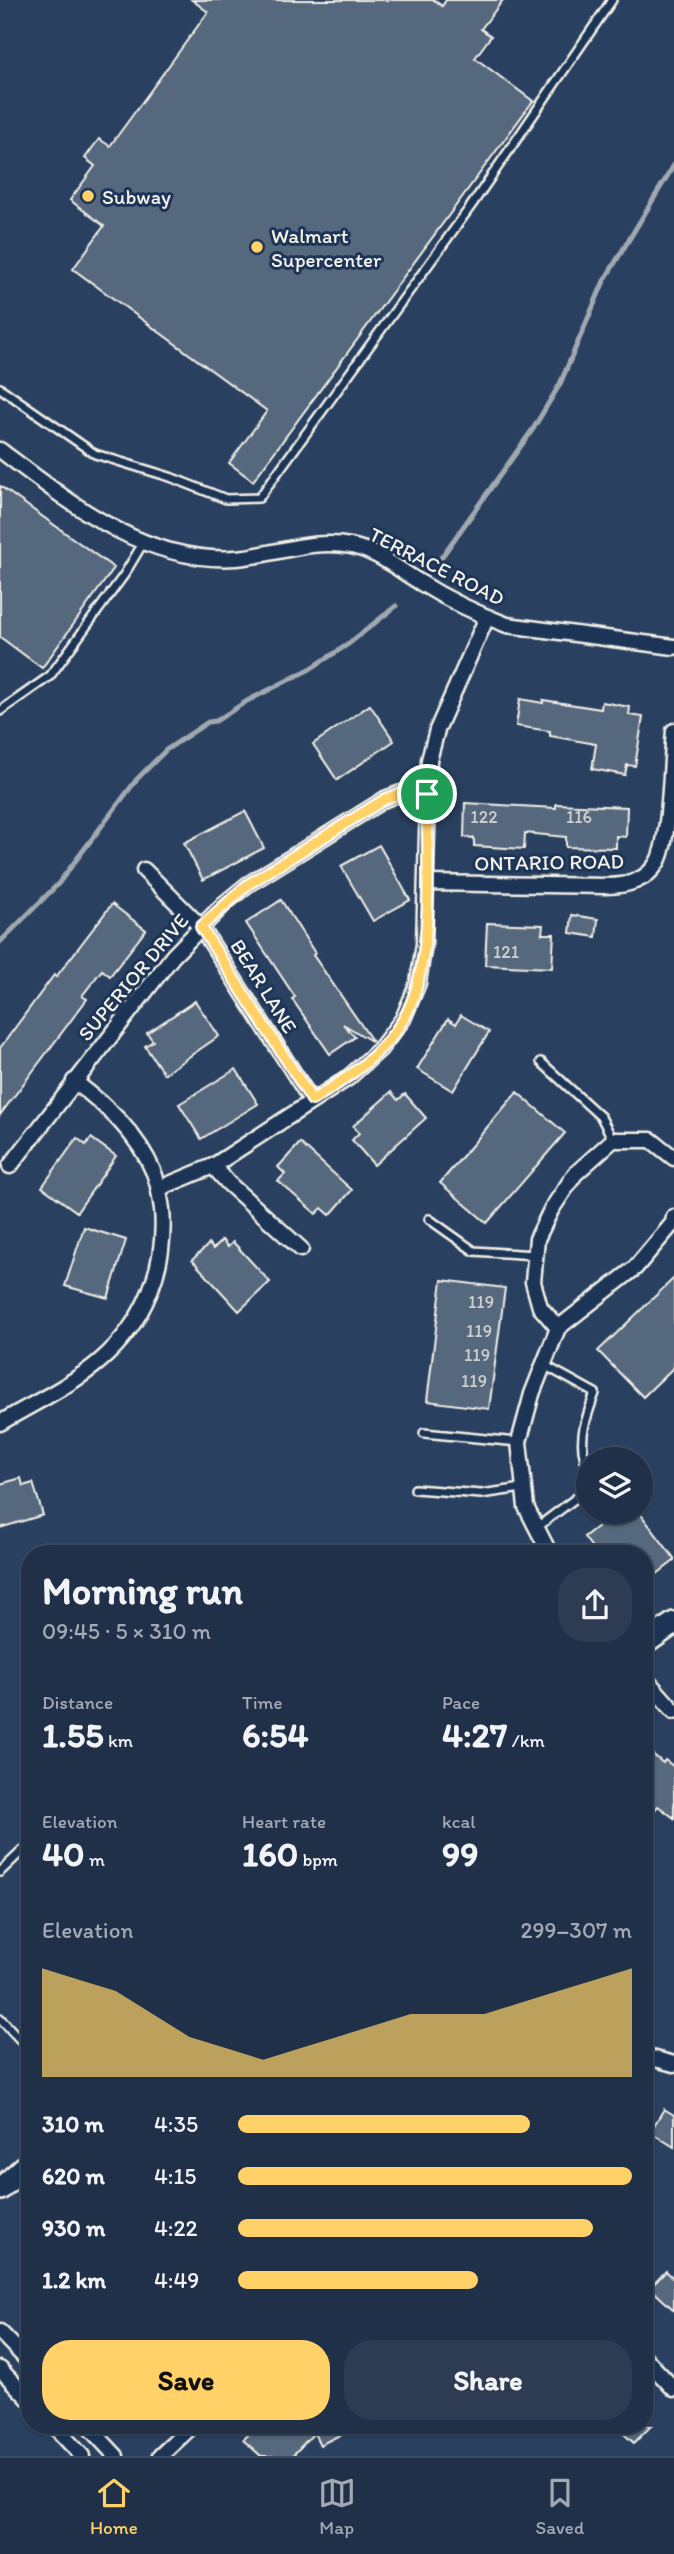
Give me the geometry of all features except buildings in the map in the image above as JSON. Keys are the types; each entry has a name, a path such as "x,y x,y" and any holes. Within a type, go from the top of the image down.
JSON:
{"street":[{"name":"TERRACE ROAD","path":"0,450 94,518 143,543 198,557 224,558 317,543 352,546 380,557 424,585 507,625 674,647"},
{"path":"160,1188 213,1166 348,1078 380,1049 403,1019 418,983 424,944 429,760 438,730 486,617"},
{"name":"ONTARIO ROAD","path":"427,883 626,886 645,876 658,861 664,838 674,731"},
{"name":"SUPERIOR DRIVE","path":"9,1166 173,956 247,885 385,799 401,793 427,794"},
{"name":"BEAR LANE","path":"144,870 201,927 312,1100"},
{"path":"0,1423 99,1362 125,1335 141,1312 155,1282 161,1252 163,1220 160,1188 144,1153 127,1129 102,1102 74,1081"},
{"path":"558,1328 540,1307 533,1282 535,1255 537,1239 551,1210 575,1174 613,1140 651,1139 674,1158"},
{"path":"213,1166 301,1249"},
{"path":"545,1545 526,1507 519,1442 531,1394 558,1328 635,1268 673,1223 674,1217"},
{"path":"653,1638 674,1623"},
{"path":"653,1687 674,1711"},
{"path":"653,2058 674,2064"},
{"path":"0,2189 21,2170"},
{"path":"0,2332 21,2354"},
{"path":"653,2367 674,2389"},
{"path":"0,2369 21,2391"},
{"path":"61,2434 82,2456"},
{"path":"95,2434 116,2456"},
{"path":"160,2456 183,2434"}],"lane":[{"path":"0,388 95,454 170,477 226,499 259,498 471,205 612,0"},
{"path":"0,711 50,676 124,575 143,543"},
{"path":"541,1062 601,1118 613,1140"},
{"path":"429,1219 474,1251 535,1255"},
{"path":"543,1364 595,1393 582,1429 583,1447"},
{"path":"424,1433 519,1442"},
{"path":"415,1489 481,1494 524,1488"},
{"path":"536,1528 576,1498"},
{"path":"0,1872 21,1852"},
{"path":"0,2018 21,2041"}],"waterway":[{"path":"438,562 533,429 560,384 604,281 674,165"},
{"path":"0,942 58,884 137,779 166,750 208,722 216,721 247,701 310,669 347,645 396,606"}],"place":[{"name":"Subway","path":"88,196"},
{"name":"Walmart Supercenter","path":"257,247"}],"route":[{"path":"401,793 427,794 427,883 424,944 418,983 403,1019 380,1049 348,1078 312,1100 201,927 247,885 385,799 401,793"}]}
